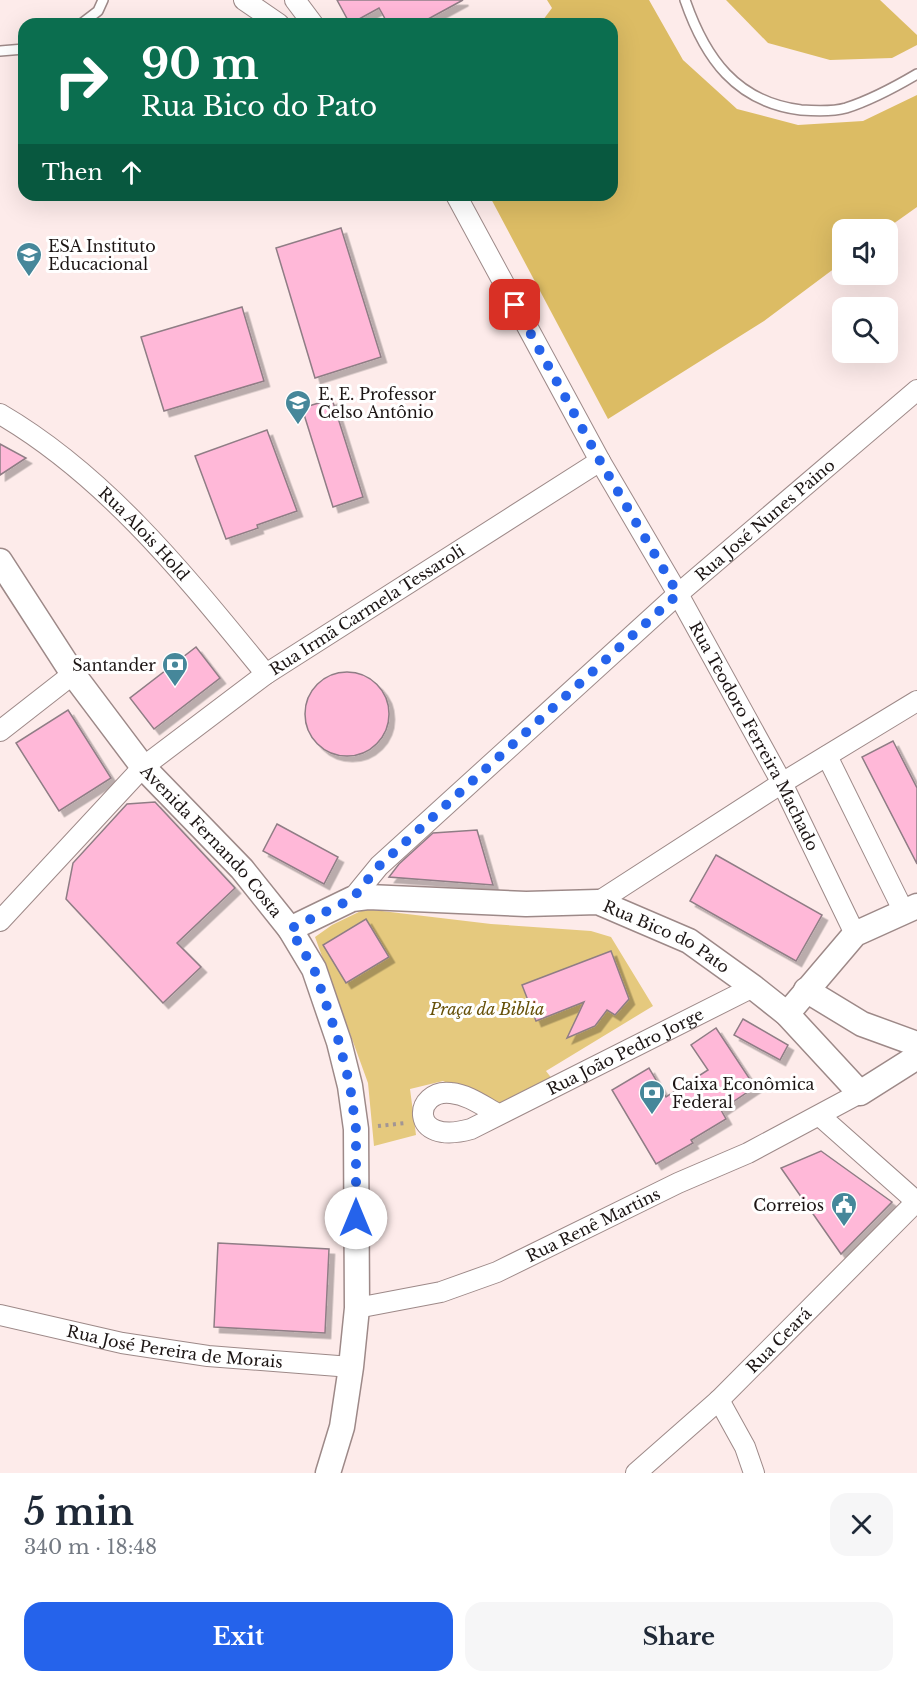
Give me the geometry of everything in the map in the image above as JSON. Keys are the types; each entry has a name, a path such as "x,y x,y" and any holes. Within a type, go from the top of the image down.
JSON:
{"street":[{"path":"244,0 270,18"},
{"path":"295,0 308,18"},
{"name":"Rua Teodoro Ferreira Machado","path":"459,201 600,461 678,594 782,783 855,934"},
{"name":"Rua José Nunes Paino","path":"352,899 379,866 678,594 917,390"},
{"name":"Rua Alois Hold","path":"0,414 67,460 121,509 180,569 266,674"},
{"name":"Rua Irmã Carmela Tessaroli","path":"0,921 143,767 266,674 600,461"},
{"name":"Avenida Fernando Costa","path":"0,561 73,674 143,767 242,869 290,929 314,969 339,1042 350,1086 356,1129 357,1308 342,1427 328,1473"},
{"path":"0,731 73,674"},
{"path":"598,902 782,783 917,701"},
{"path":"787,1014 855,934 911,909 826,756"},
{"name":"Rua Bico do Pato","path":"290,929 352,899 393,897 526,904 598,902 689,941 753,987 787,1014 860,1093"},
{"name":"Rua João Pedro Jorge","path":"425,1120 430,1129 441,1133 456,1133 485,1123 498,1114 540,1096 753,987"},
{"path":"806,990 862,1024 917,1044"},
{"path":"860,1093 917,1057"},
{"path":"425,1120 424,1108 428,1100 437,1094 448,1093 474,1100 498,1114"},
{"name":"Rua Renê Martins","path":"357,1308 441,1292 497,1272 678,1183 748,1153 860,1093"},
{"path":"820,1116 917,1202"},
{"name":"Rua Ceará","path":"636,1473 719,1400 917,1202"},
{"name":"Rua José Pereira de Morais","path":"0,1315 122,1343 176,1351 274,1362 351,1367"},
{"path":"719,1400 745,1447 754,1473"}],"lane":[{"path":"89,18 98,11 103,0"},
{"path":"685,0 694,25 712,57 730,79 754,98 782,108 815,111 845,108 917,74"},
{"path":"0,51 18,50"}],"path":[{"path":"356,1129 425,1120"}],"green space":[{"name":"Praça da Biblia","path":"365,909 491,924 591,931 611,937 653,1006 546,1071 553,1080 495,1105 443,1081 410,1089 416,1135 374,1146 368,1083 315,937 332,925"}],"shaded area":[{"path":"547,0 649,0 683,60 737,109 798,125 863,121 917,95 917,207 898,220 832,219 832,270 764,321 608,419 492,201 618,201 618,18 544,18 552,8"},
{"path":"726,0 880,0 917,35 917,45 892,58 830,60 768,43"}],"building":[{"path":"337,0 463,0 430,18 385,18 379,8 361,18 347,18"},
{"path":"341,228 381,357 315,378 276,248"},
{"path":"242,307 264,381 164,411 141,337"},
{"path":"332,399 363,497 333,507 302,408"},
{"path":"267,430 297,511 226,539 195,456"},
{"path":"0,444 26,458 0,475"},
{"name":"Santander","path":"196,647 220,678 154,729 130,698"},
{"path":"347,672 363,675 377,684 386,698 389,714 386,730 377,744 363,753 347,756 331,753 317,744 308,730 305,714 308,698 317,684 331,675"},
{"path":"68,710 111,778 59,811 16,743"},
{"path":"893,741 917,788 917,864 862,757"},
{"path":"155,802 235,888 177,943 201,967 163,1003 66,899 73,863 127,804"},
{"path":"277,824 338,857 324,884 263,851"},
{"path":"477,830 493,885 389,877 399,864 433,833"},
{"path":"716,855 822,915 796,961 690,901"},
{"path":"366,919 389,957 346,983 323,945"},
{"path":"611,951 629,999 615,1015 607,1010 595,1026 567,1038 584,1002 536,1021 522,985"},
{"path":"743,1019 788,1045 780,1060 734,1035"},
{"path":"716,1028 755,1087 721,1110 726,1119 691,1140 693,1143 656,1164 612,1090 649,1068 666,1097 708,1070 691,1045"},
{"name":"Correios","path":"821,1151 892,1202 841,1254 781,1168"},
{"path":"218,1243 329,1249 325,1333 214,1327"}],"place":[{"name":"ESA Instituto Educacional","path":"29,278"},
{"name":"E. E. Professor Celso Antônio","path":"298,426"},
{"name":"Santander","path":"175,688"},
{"name":"Caixa Econômica Federal","path":"652,1116"},
{"name":"Correios","path":"844,1228"}],"route":[{"path":"356,1218 356,1129 350,1086 339,1042 314,969 290,929 352,899 379,866 429,819 678,594 600,461 515,305"}]}
